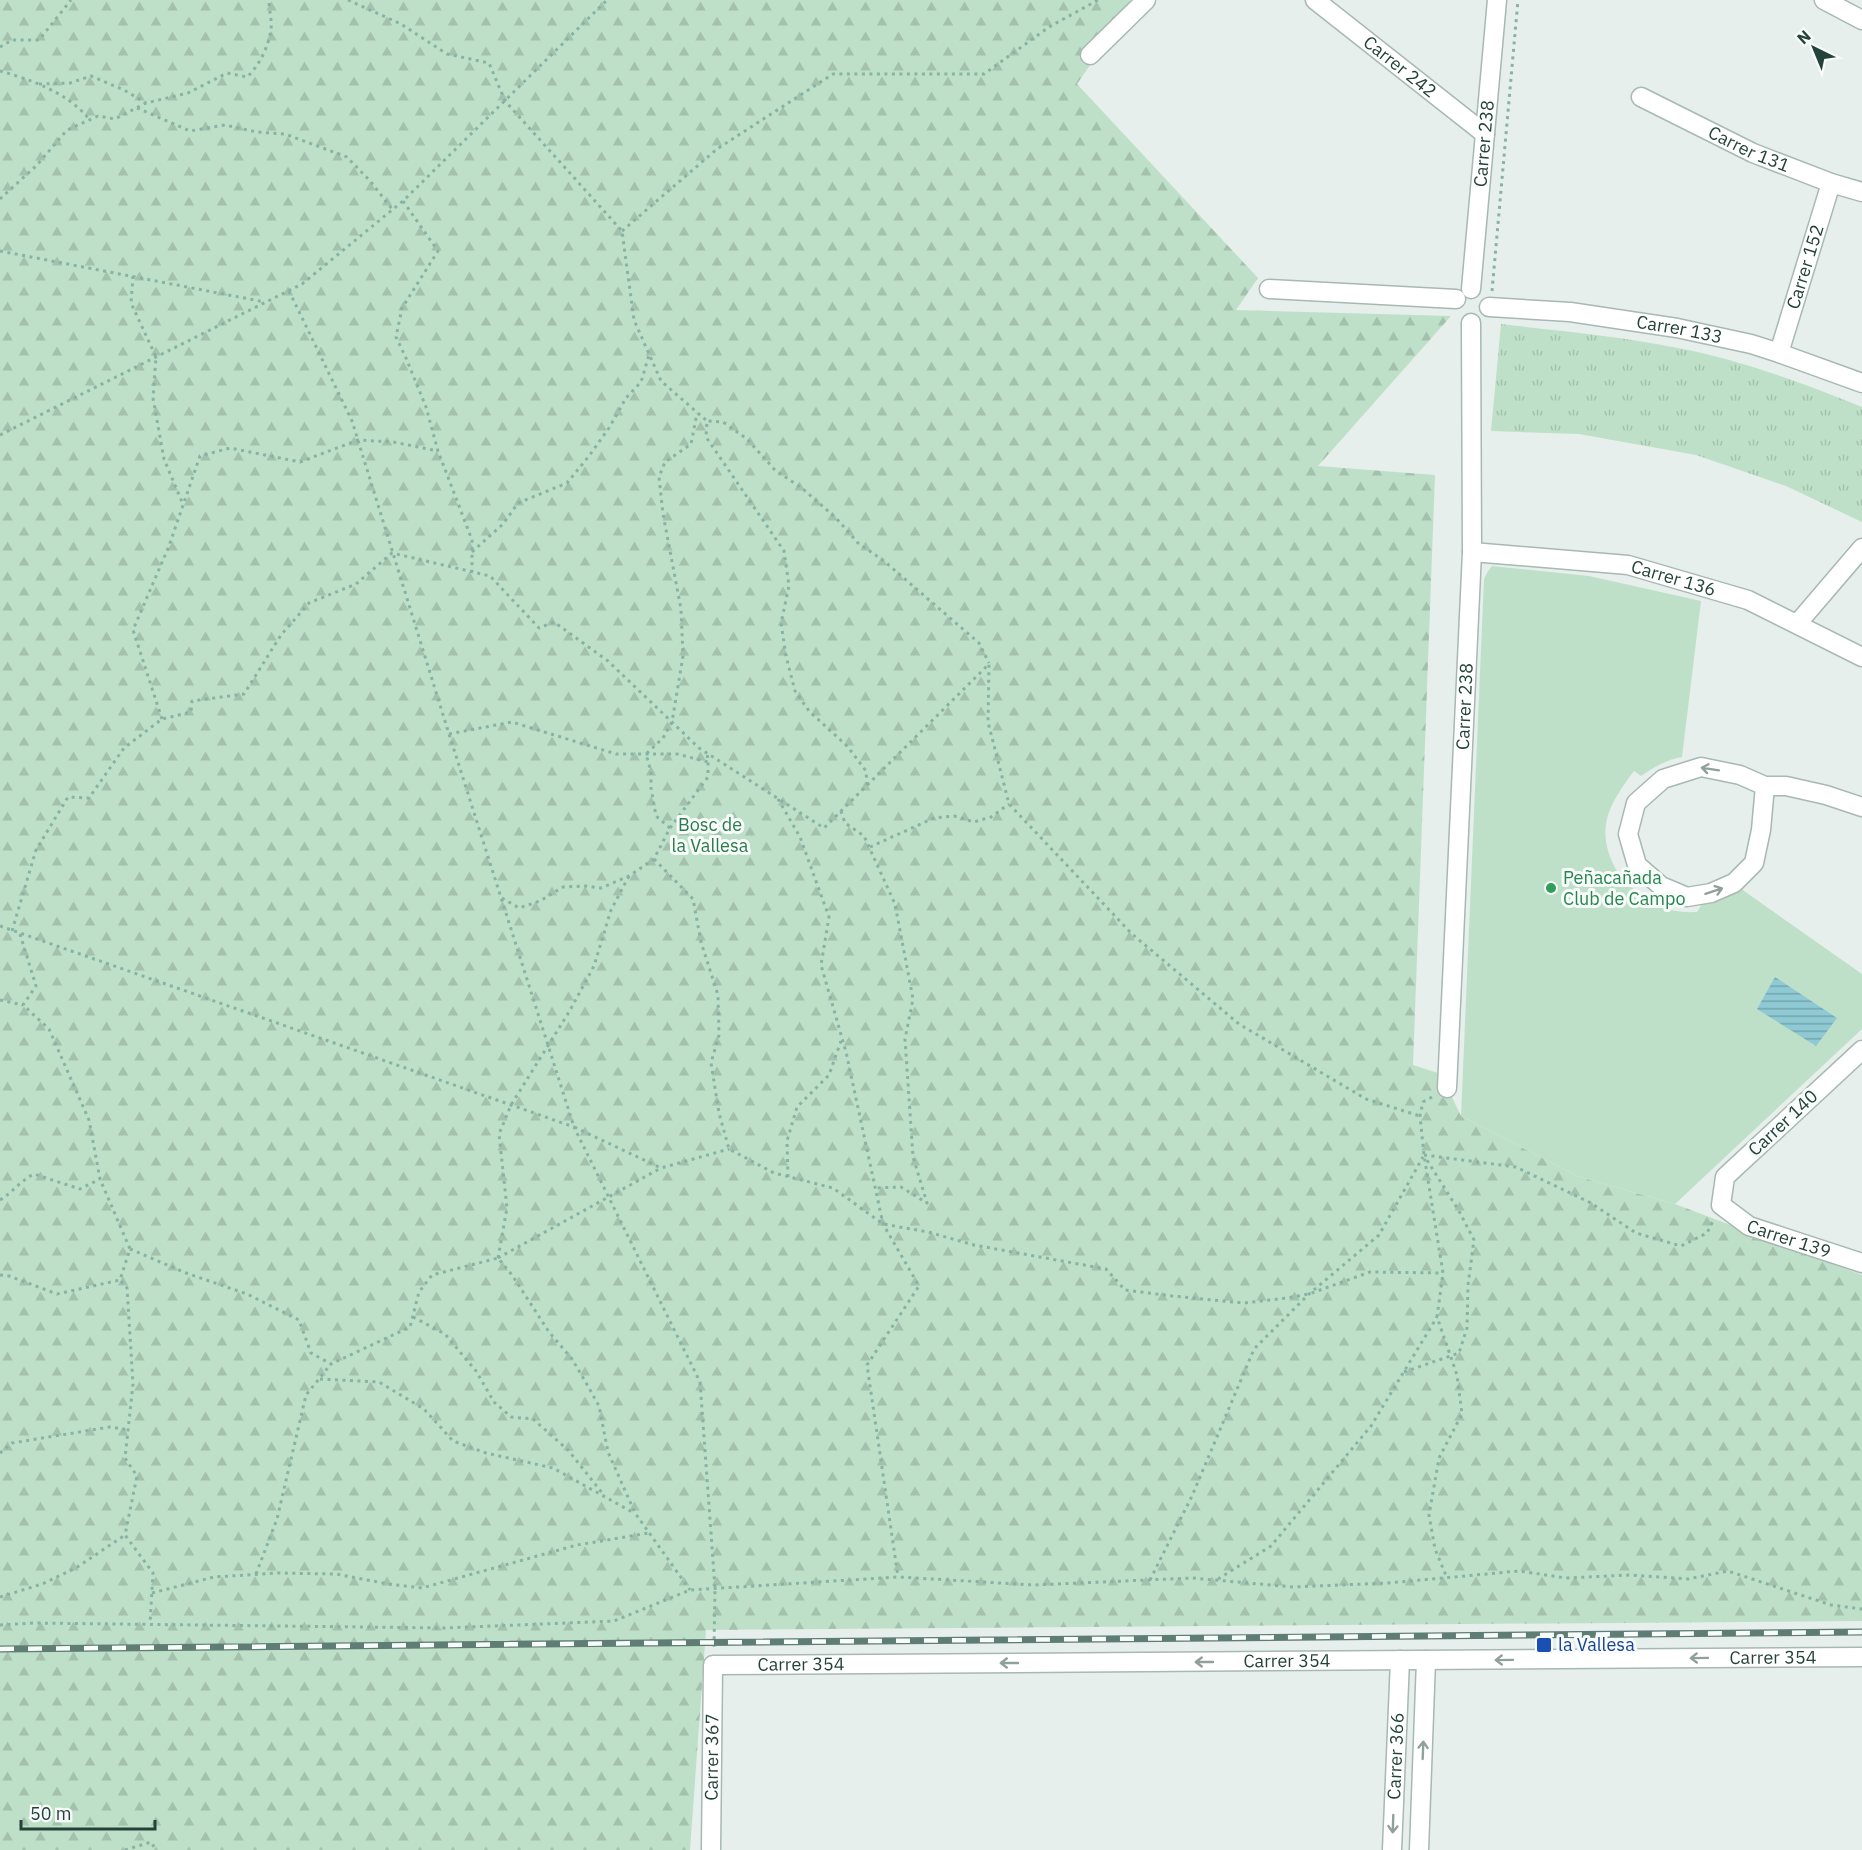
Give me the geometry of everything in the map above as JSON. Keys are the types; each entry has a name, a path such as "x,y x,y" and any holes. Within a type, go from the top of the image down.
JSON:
{"street":[{"path":"1090,55 1146,0"},
{"name":"Carrer 242","path":"1315,0 1485,134"},
{"name":"Carrer 238","path":"1464,294 1485,134 1497,0"},
{"path":"1824,0 1847,5 1862,20"},
{"name":"Carrer 131","path":"1641,97 1753,153 1831,183 1862,192"},
{"name":"Carrer 152","path":"1779,352 1831,183"},
{"path":"1269,289 1464,294 1481,291 1490,300 1482,320 1472,323 1458,315 1455,305 1464,294"},
{"name":"Carrer 133","path":"1490,300 1677,328 1751,344 1862,383"},
{"name":"Carrer 238","path":"1447,1088 1472,552 1472,323"},
{"path":"1797,624 1862,548"},
{"name":"Carrer 136","path":"1472,552 1628,565 1748,600 1862,657"},
{"path":"1765,786 1761,830 1754,863 1734,884 1711,893 1687,897 1661,886 1637,865 1628,834 1636,803 1663,779 1701,767 1740,775 1765,786 1786,786 1826,795 1862,807"},
{"name":"Carrer 140","path":"1721,1205 1725,1177 1862,1050"},
{"name":"Carrer 139","path":"1721,1205 1749,1226 1862,1263"},
{"name":"Carrer 354","path":"713,1665 1862,1656"},
{"name":"Carrer 366","path":"1392,1850 1400,1660"},
{"name":"Carrer 366","path":"1419,1850 1426,1660"},
{"name":"Carrer 367","path":"711,1850 713,1665"}],"path":[{"path":"0,47 12,40 39,40 71,0"},
{"path":"0,199 37,165 67,130 98,116 115,119 146,103 188,93 227,73 247,77 262,59 271,30 269,0"},
{"path":"348,0 400,24 447,54 489,63 505,101 622,231 634,321 661,381 707,422 723,422 747,439 776,470 803,489 837,519 858,543 884,561 979,643 989,664 988,722 1009,804 1132,934 1239,1023 1366,1099 1420,1116"},
{"path":"0,435 302,285 403,201 607,0"},
{"path":"622,231 717,149 833,74 984,74 1049,27 1098,0"},
{"path":"1490,300 1518,0"},
{"path":"0,71 39,84 79,106 90,120"},
{"path":"39,84 70,83 91,76 124,90 146,103"},
{"path":"137,108 190,131 225,125 257,132 285,134 347,157 371,182 392,210"},
{"path":"403,201 438,251 402,308 396,337 426,407 438,451 472,540 472,572"},
{"path":"0,250 266,302"},
{"path":"133,276 131,303 156,357 153,398 164,459 183,504"},
{"path":"289,291 352,421 448,734 574,1127 700,1382 715,1588 713,1665"},
{"path":"472,552 502,524 518,503 567,483 609,428 626,398 641,382 649,354"},
{"path":"646,754 663,738 672,722 683,656 681,609 658,477 665,462 691,444 697,412"},
{"path":"707,422 706,437 784,551 789,586 781,623 795,691 809,711 848,747 866,771 867,785"},
{"path":"162,719 133,630 169,546 200,456 230,448 300,462 358,440 393,442 438,451"},
{"path":"392,553 490,576 539,628 554,622 608,661 699,748 824,828 989,664"},
{"path":"12,931 36,850 68,797 88,798 124,748 162,719 191,712 192,701 244,694 281,635 309,603 356,584 392,553"},
{"path":"448,734 512,722 616,754 677,754 708,762"},
{"path":"501,897 519,908 540,901 563,887 601,888 629,876 654,859 670,828 708,777 707,753"},
{"path":"646,754 651,772 651,788 656,816 670,828"},
{"path":"777,798 800,837 830,916 821,965 842,1040 883,1224 919,1286 867,1365 898,1577"},
{"path":"870,847 934,818 954,816 974,822 991,818 1009,804"},
{"path":"841,811 845,823 864,836 895,904 914,999 905,1039 907,1094 913,1157 927,1203 902,1186 875,1188"},
{"path":"654,859 693,899 701,942 718,994 718,1035 711,1063 719,1113 729,1149"},
{"path":"629,876 611,910 594,966 569,1012 511,1105 499,1134 507,1208 498,1258 512,1275 549,1332 572,1359 599,1406 608,1452 635,1513 690,1590"},
{"path":"0,926 574,1127 661,1168"},
{"path":"19,933 36,986 23,1005"},
{"path":"0,1000 23,1005 50,1029 89,1120 100,1179 130,1249 120,1280"},
{"path":"788,1177 787,1141 797,1107 828,1075 842,1040"},
{"path":"1217,1580 1271,1546 1371,1426 1437,1317 1443,1274 1420,1116 1423,1102 1447,1088"},
{"path":"256,1575 277,1519 306,1395 331,1364 410,1327 419,1292 432,1275 498,1258 661,1168 729,1149 774,1173 833,1188 883,1224 928,1232 974,1245 1106,1269 1125,1290 1244,1303 1309,1294 1370,1272 1443,1274"},
{"path":"1424,1155 1516,1167 1591,1203 1636,1233 1681,1246 1707,1233 1721,1205"},
{"path":"1150,1580 1192,1497 1254,1349 1309,1294 1379,1235 1424,1155"},
{"path":"1403,1373 1459,1353 1467,1328 1468,1285 1474,1240 1424,1155"},
{"path":"0,1200 13,1193 22,1180 34,1174 80,1189 100,1179"},
{"path":"130,1249 186,1273 248,1294 299,1320 311,1353 331,1364"},
{"path":"0,1275 9,1276 57,1294 120,1280"},
{"path":"0,1597 42,1584 76,1568 125,1535 137,1476 126,1458 133,1384 127,1288 120,1280"},
{"path":"413,1317 445,1334 476,1371 494,1402 512,1417 533,1419 568,1450 605,1496"},
{"path":"1437,1317 1457,1375 1462,1414 1439,1458 1429,1515 1435,1549 1447,1578"},
{"path":"320,1378 379,1382 424,1409 453,1441 486,1454 553,1468 635,1513"},
{"path":"0,1453 12,1443 110,1427 129,1430"},
{"path":"152,1593 214,1577 256,1575 336,1574 422,1588 577,1545 649,1533"},
{"path":"125,1535 153,1573 150,1624"},
{"path":"0,1624 445,1628 614,1621 690,1590 898,1577 1034,1585 1192,1578 1293,1587 1388,1583 1519,1572 1566,1578 1629,1575 1688,1579 1728,1571 1831,1605 1862,1610"},
{"path":"125,1850 151,1842 156,1850"}],"green space":[{"name":"Bosc de la Vallesa","path":"0,0 1130,0 1122,19 1077,84 1258,278 1236,310 1451,316 1318,466 1435,475 1413,1065 1441,1074 1461,1116 1577,1176 1675,1204 1862,1275 1862,1621 706,1630 690,1850 0,1850"},
{"path":"1501,324 1634,340 1702,353 1772,373 1862,407 1862,522 1786,486 1696,455 1579,434 1491,431"},
{"name":"Peñacañada Club de Campo","path":"1492,566 1589,576 1701,601 1682,757 1660,764 1641,776 1634,771 1617,796 1607,820 1605,832 1611,858 1618,873 1616,876 1643,896 1642,899 1668,910 1682,912 1697,912 1703,902 1739,884 1744,891 1862,974 1862,1029 1675,1204 1577,1176 1461,1116 1484,579"}],"water":[{"path":"1775,977 1837,1018 1816,1046 1757,1009"}],"railway":[{"path":"0,1649 1862,1632"}],"place":[{"name":"Peñacañada Club de Campo","path":"1551,888"},
{"name":"la Vallesa","path":"1544,1645"}]}
